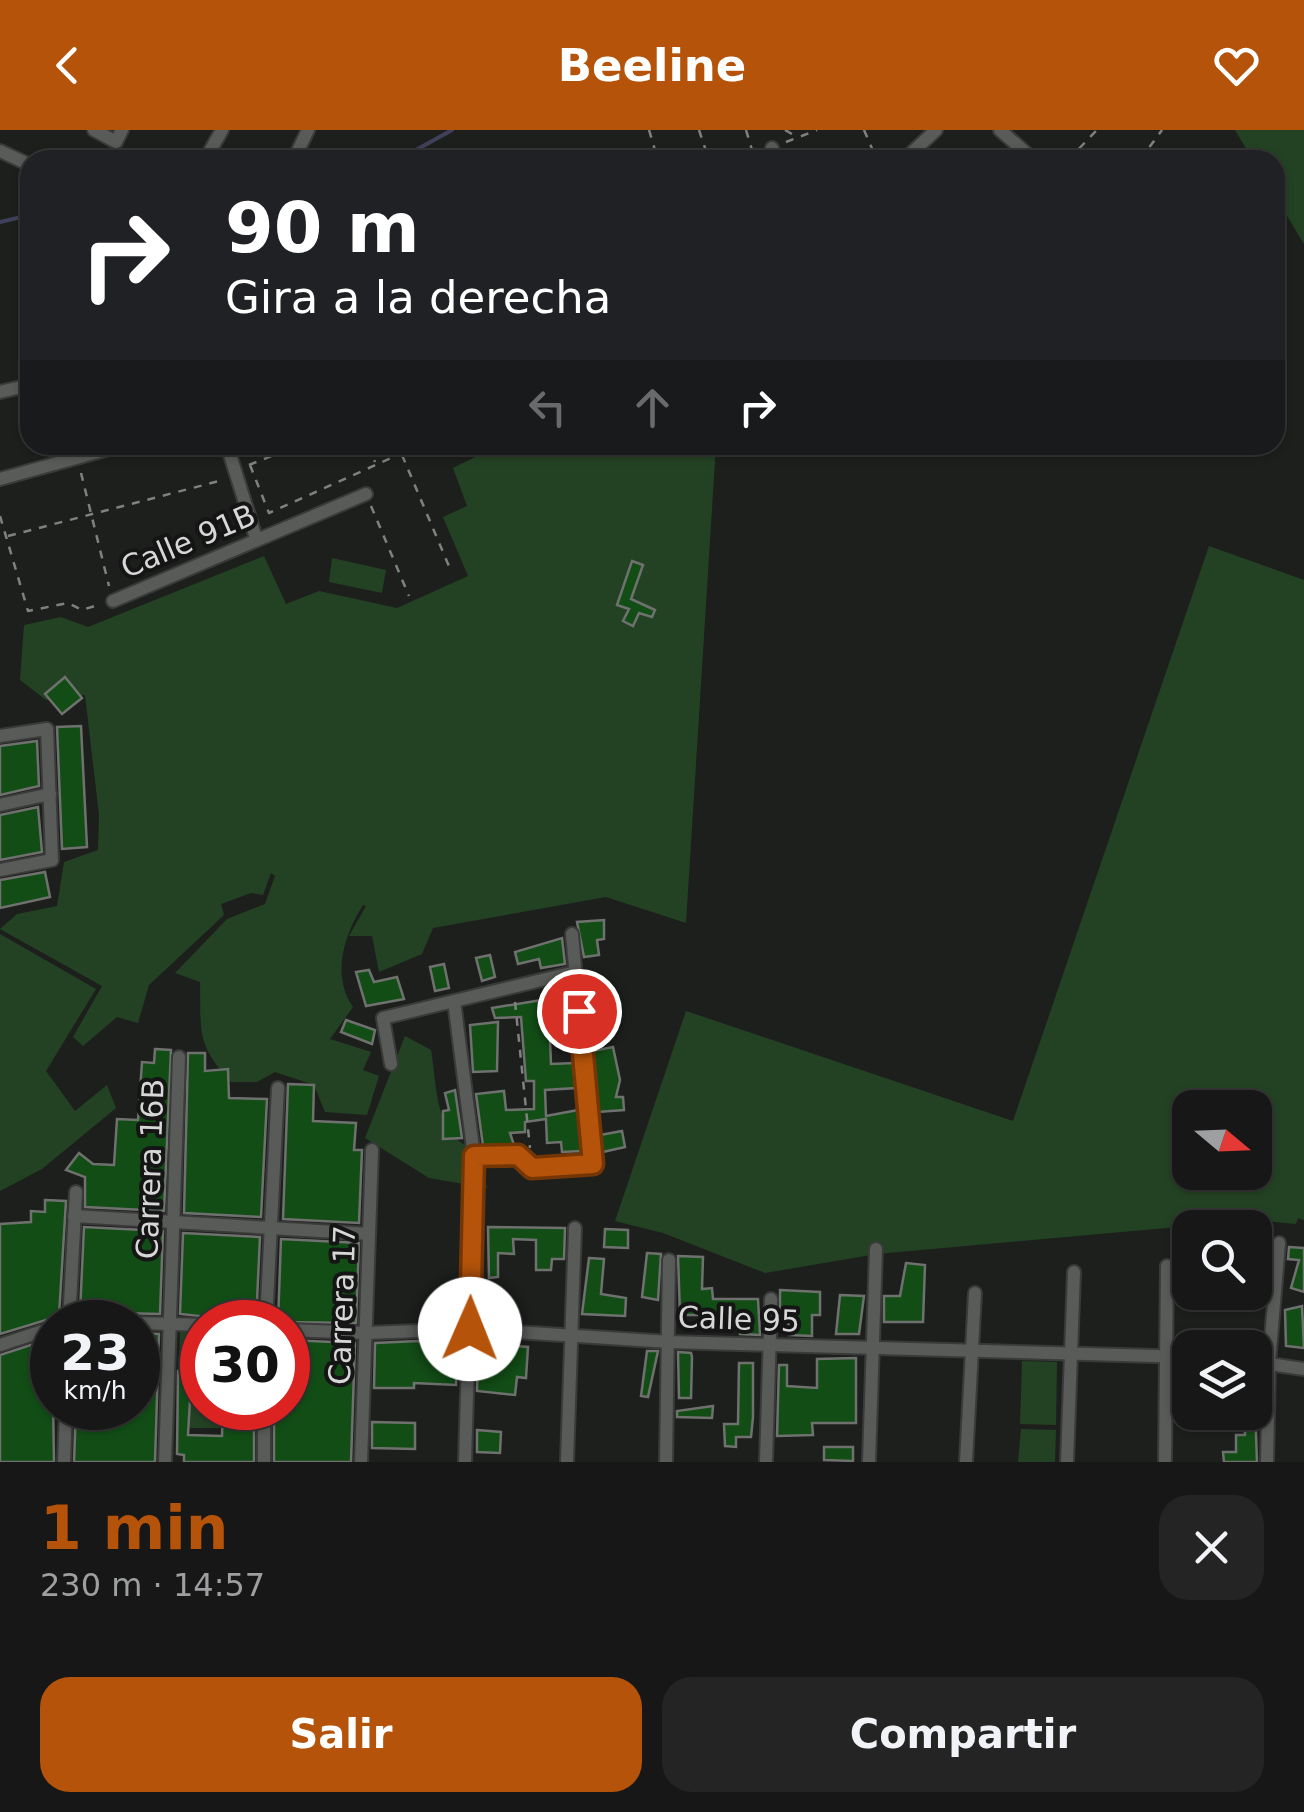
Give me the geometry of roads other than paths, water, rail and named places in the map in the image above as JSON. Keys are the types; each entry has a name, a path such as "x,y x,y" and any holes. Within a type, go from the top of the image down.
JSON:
{"street":[{"path":"94,130 119,136"},
{"path":"915,150 936,130"},
{"path":"1000,130 1023,150"},
{"path":"0,478 85,455"},
{"path":"230,455 256,538"},
{"name":"Calle 91B","path":"113,601 366,494"},
{"path":"0,736 47,728 52,860 0,870"},
{"path":"0,805 50,794"},
{"path":"474,1156 518,1155 532,1168 593,1164 572,934"},
{"path":"391,1064 383,1018 575,972"},
{"path":"454,1001 474,1156 465,1462"},
{"name":"Carrera 16B","path":"165,1462 179,1056"},
{"path":"267,1300 278,1088"},
{"name":"Carrera 17","path":"361,1462 372,1150"},
{"path":"69,1300 76,1192"},
{"path":"74,1216 370,1234"},
{"path":"567,1462 574,1228"},
{"path":"1267,1330 1280,1242"},
{"path":"869,1462 876,1249"},
{"path":"666,1462 670,1260"},
{"path":"1165,1460 1170,1356 1168,1266"},
{"path":"1067,1462 1074,1272"},
{"path":"966,1462 975,1293"},
{"path":"766,1462 771,1299"},
{"path":"160,1323 180,1324"},
{"name":"Calle 95","path":"310,1331 470,1329 670,1342 1170,1356"},
{"path":"0,1345 30,1335"},
{"path":"1272,1364 1304,1368"},
{"path":"64,1462 65,1430"},
{"path":"264,1430 264,1462"},
{"path":"1265,1430 1267,1462"}],"waterway":[{"path":"416,150 452,130"},
{"path":"0,222 20,217"}]}
